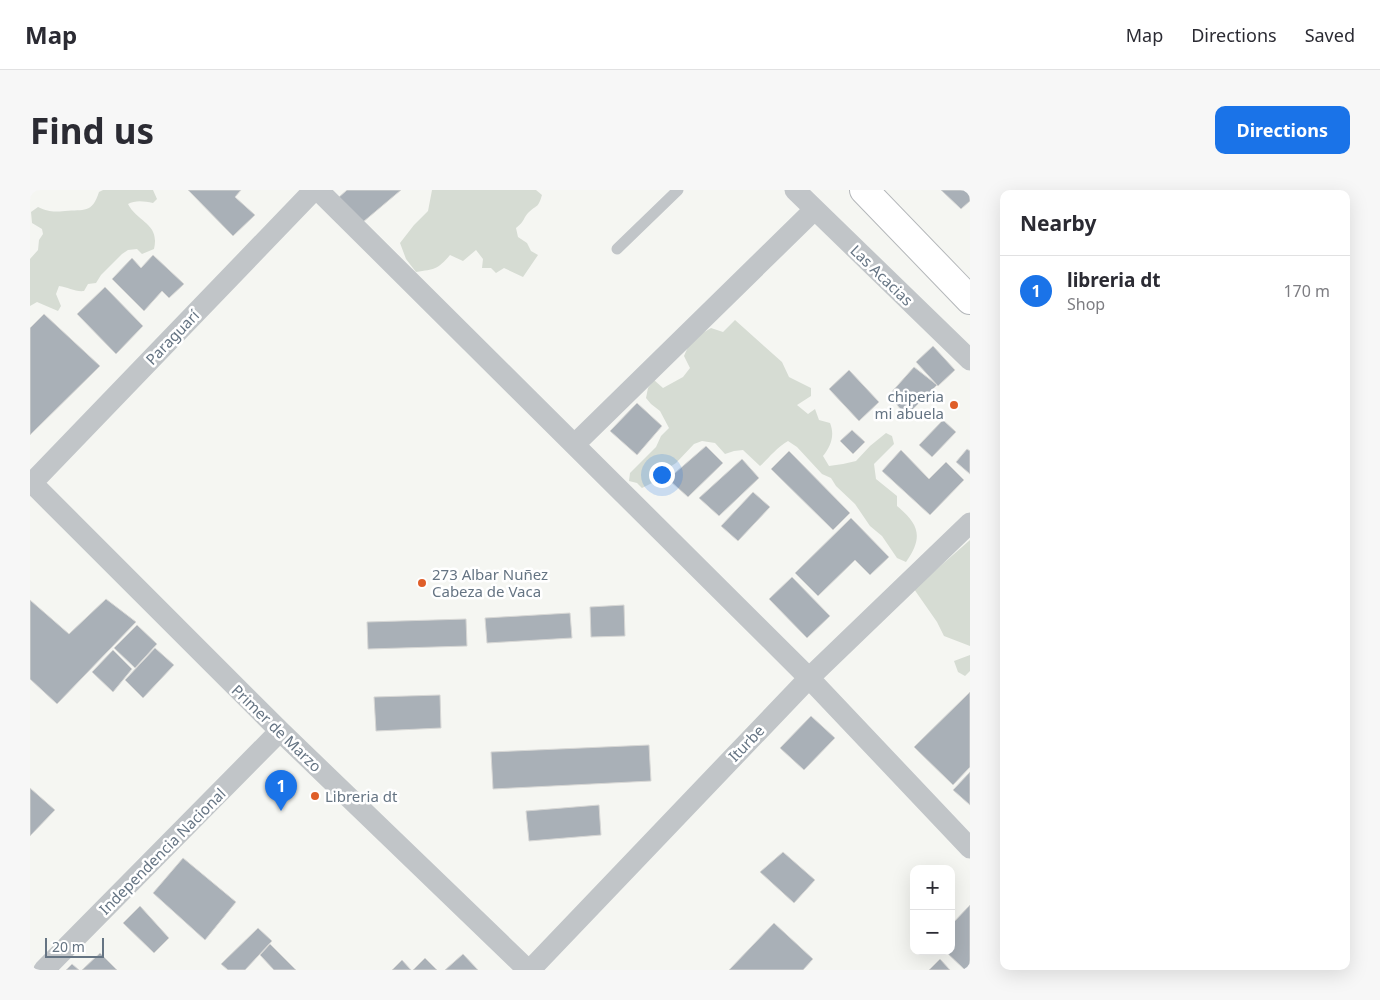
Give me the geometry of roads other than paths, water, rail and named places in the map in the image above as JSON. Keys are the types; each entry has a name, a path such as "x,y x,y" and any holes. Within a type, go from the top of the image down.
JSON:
{"highway":[{"path":"864,190 970,300"}],"street":[{"name":"Paraguarí","path":"31,483 314,190"},
{"path":"318,190 809,678 970,848"},
{"name":"Las Acacias","path":"795,190 970,360"},
{"path":"575,444 814,210"},
{"name":"Primer de Marzo","path":"31,483 280,731 529,970"},
{"name":"Iturbe","path":"529,970 809,678 970,523"},
{"name":"Independencia Nacional","path":"44,970 280,731"}],"lane":[{"path":"617,249 678,190"}],"place":[{"name":"chiperia mi abuela","path":"954,405"},
{"name":"273 Albar Nuñez Cabeza de Vaca","path":"422,583"},
{"name":"Libreria dt","path":"315,796"},
{"name":"libreria dt","path":"281,811"}]}
